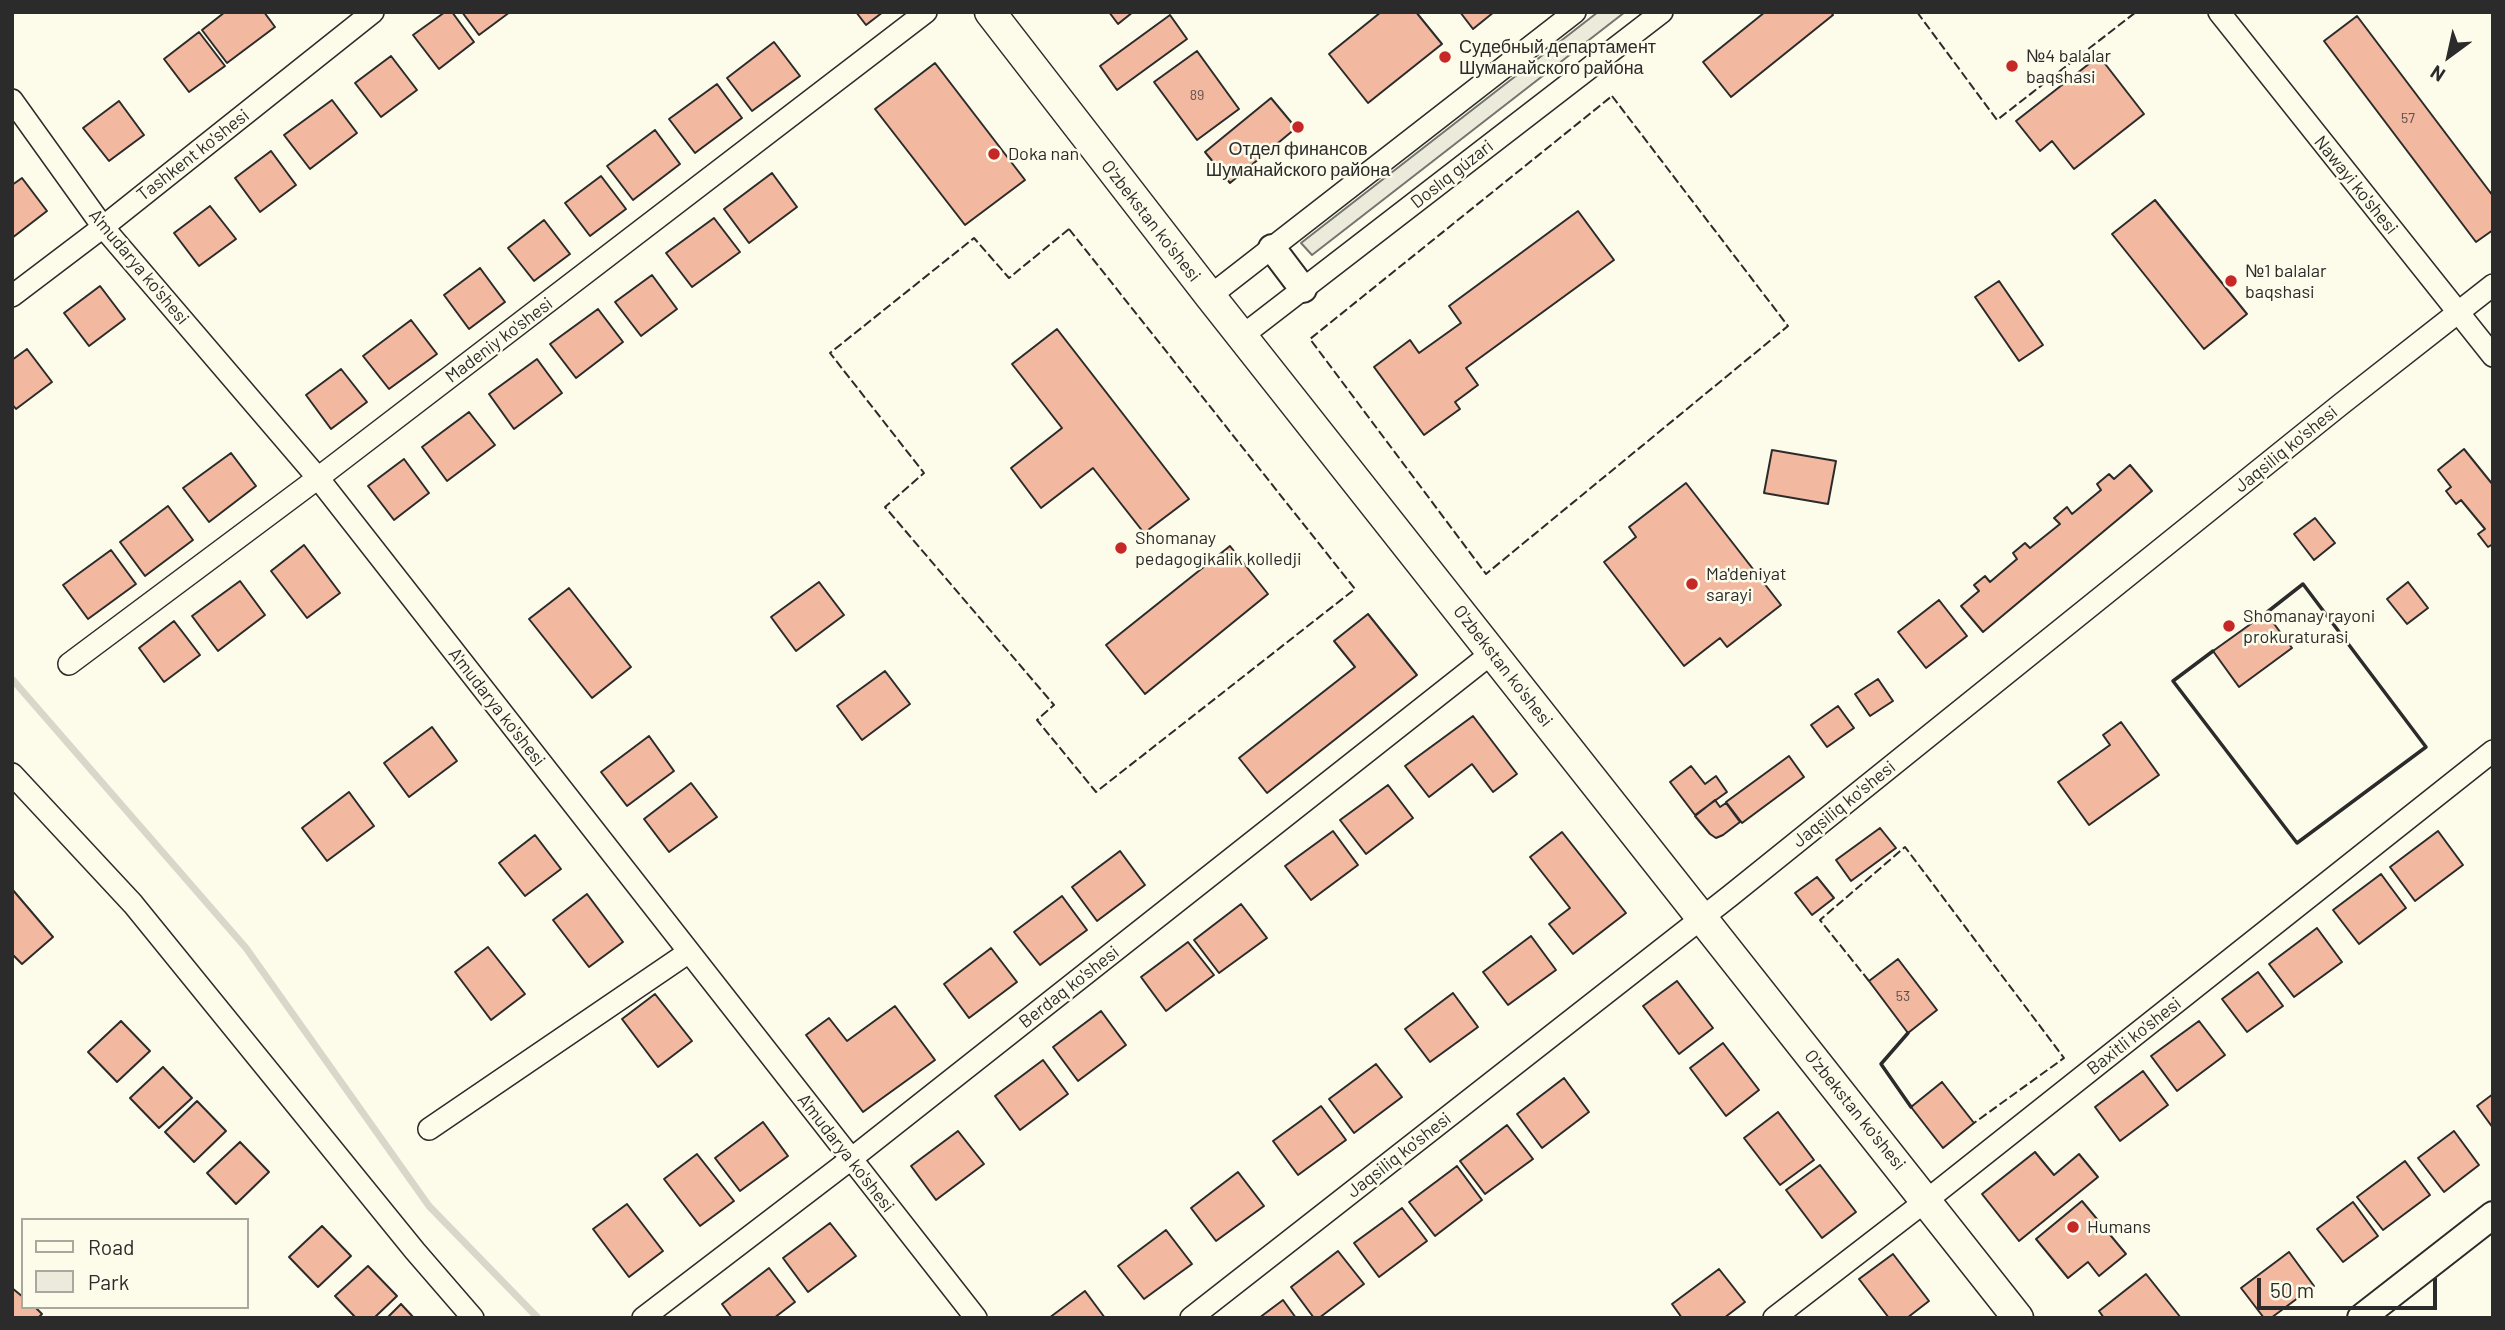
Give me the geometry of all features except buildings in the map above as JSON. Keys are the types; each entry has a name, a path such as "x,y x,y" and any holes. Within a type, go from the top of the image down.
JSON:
{"main road":[{"name":"O'zbekstan ko'shesi","path":"990,12 1210,296 2018,1318"}],"street":[{"name":"Tashkent ko'shesi","path":"12,296 373,12"},
{"name":"Madeniy ko'shesi","path":"69,664 318,478 926,12"},
{"path":"1210,296 1575,12"},
{"name":"Doslıq gúzari","path":"1242,336 1662,12"},
{"name":"Nawayi ko'shesi","path":"2219,12 2493,356"},
{"name":"A'mudarya ko'shesi","path":"12,100 103,227 318,478 975,1318"},
{"path":"1272,248 1303,289"},
{"name":"Jaqsiliq ko'shesi","path":"1191,1318 1702,917 2493,285"},
{"name":"Berdaq ko'shesi","path":"643,1318 852,1159 1492,653"},
{"name":"Baxitli ko'shesi","path":"1774,1318 2493,751"},
{"path":"12,774 133,904 415,1251 473,1318"},
{"path":"429,1129 689,952"},
{"path":"2361,1318 2493,1215"}],"green space":[{"path":"1598,12 1625,12 1312,255 1301,243"}],"waterway":[{"path":"12,679 246,948 429,1206 538,1318"}],"fence":[{"path":"1917,12 1997,120 2136,12"},
{"path":"1612,96 1788,326 1486,574 1310,339 1612,96"},
{"path":"1069,229 1355,589 1096,792 1037,720 1054,705 885,507 924,473 830,353 974,238 1009,278 1069,229"},
{"path":"1869,981 1820,920 1905,847 2064,1058 1974,1123"}],"wall":[{"path":"2213,651 2173,681 2297,843 2426,747 2303,584 2266,613"},
{"path":"1908,1033 1881,1064 1911,1107"}],"place":[{"name":"Судебный департамент Шуманайского района","path":"1445,57"},
{"name":"№4 balalar baqshasi","path":"2012,66"},
{"name":"Отдел финансов Шуманайского района","path":"1298,127"},
{"name":"Doka nan","path":"994,154"},
{"name":"№1 balalar baqshasi","path":"2231,281"},
{"name":"Shomanay pedagogikalik kolledji","path":"1121,548"},
{"name":"Ma'deniyat sarayi","path":"1692,584"},
{"name":"Shomanay rayoni prokuraturasi","path":"2229,626"},
{"name":"Humans","path":"2073,1227"}]}
